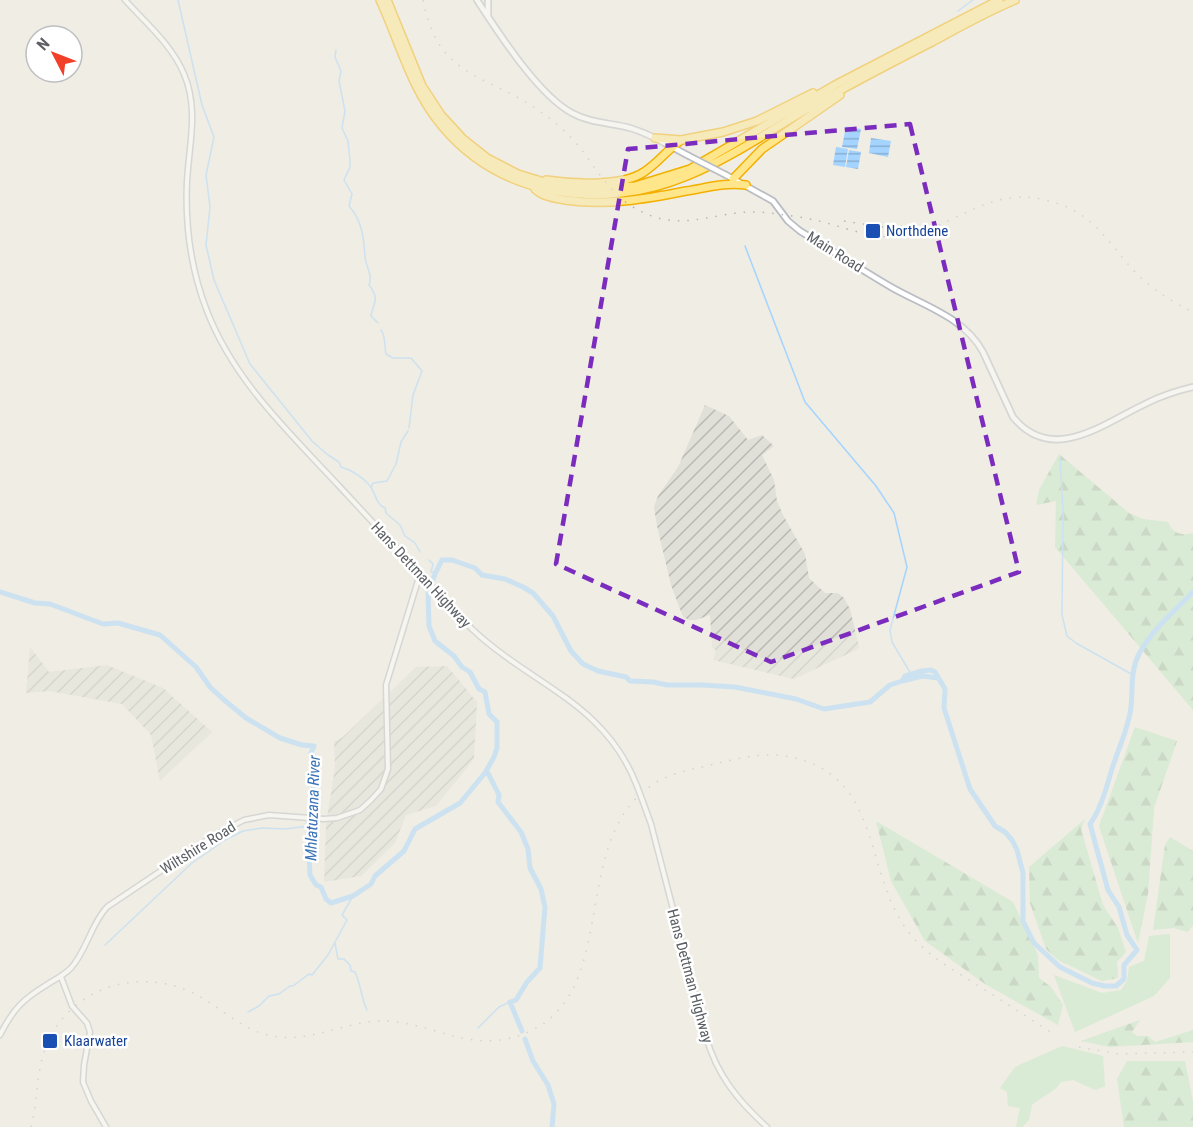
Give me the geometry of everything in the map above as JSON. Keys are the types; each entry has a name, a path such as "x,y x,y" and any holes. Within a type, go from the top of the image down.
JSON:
{"highway":[{"path":"380,0 412,81 442,126 462,147 499,172 534,187 564,194 606,195 663,185 710,165 853,83 1015,0"},
{"path":"387,0 415,71 435,106 463,140 501,166 532,179 568,188 621,188 652,182 690,169 836,85 999,0"},
{"path":"655,138 681,140 723,132 758,121 868,65 883,60"},
{"path":"722,184 762,149 853,83"},
{"path":"501,166 548,180 611,182 640,174 681,140"},
{"path":"663,154 664,143"},
{"path":"731,176 744,184"},
{"path":"534,187 538,192 547,196 573,201 597,202 627,201 722,184 744,184"}],"main road":[{"path":"477,0 508,47 546,92 562,107 583,118 627,127 655,138 731,176"},
{"path":"488,1 488,17"},
{"name":"Main Road","path":"744,184 773,201 792,225 800,231 966,330 983,352 1013,417 1019,425 1034,434 1056,440 1075,438 1147,403 1193,387"}],"street":[{"name":"Hans Dettman Highway","path":"125,0 167,45 180,65 189,86 193,118 187,180 189,237 199,288 232,362 264,405 472,629 493,648 587,713 611,739 627,763 644,802 710,1050 731,1090 767,1127"},
{"name":"Wiltshire Road","path":"0,1035 11,1014 20,1003 71,968 107,907 213,836 234,824 253,817 324,819 343,817 360,810 377,794 387,776 389,754 386,685 420,574"},
{"path":"61,977 72,1006 87,1023 90,1032 83,1082 106,1127"}],"highlighted area":[{"path":"910,124 1019,572 771,662 556,564 628,149"}],"shaded area":[{"path":"705,405 729,416 748,440 762,435 774,446 762,455 774,480 777,501 783,515 805,554 809,578 825,593 838,593 850,609 859,647 794,679 713,660 716,651 712,647 710,615 696,620 683,617 671,585 654,507 658,496 678,467"},
{"path":"30,647 49,672 107,665 163,688 212,732 160,781 151,735 122,704 49,691 26,693"},
{"path":"447,666 477,702 474,759 436,806 406,815 395,843 361,876 324,882 326,825 335,767 334,742 343,737 416,667"}],"green space":[{"path":"1059,454 1129,513 1143,519 1168,522 1178,533 1193,533 1193,710 1055,547 1056,501 1036,505 1039,490"},
{"path":"1135,727 1177,741 1154,808 1148,894 1138,943 1099,826"},
{"path":"1085,819 1081,829 1103,905 1118,928 1126,952 1117,962 1118,978 1102,981 1058,960 1046,949 1030,903 1029,867"},
{"path":"876,821 1013,902 1038,955 1039,978 1051,987 1063,1005 1058,1025 985,984 925,941 891,881"},
{"path":"1170,837 1193,851 1193,925 1188,932 1174,928 1153,930 1165,845"},
{"path":"1170,934 1170,978 1154,996 1075,1032 1054,975 1102,993 1121,990 1127,981 1129,967 1144,961 1149,936"},
{"path":"1140,1020 1132,1032 1137,1036 1148,1036 1155,1042 1193,1030 1193,1042 1110,1047 1081,1041"},
{"path":"1062,1046 1103,1056 1105,1086 1095,1090 1073,1080 1061,1082 1032,1105 1029,1120 1022,1127 1016,1127 1020,1108 1008,1106 1007,1092 1000,1088 1015,1067"},
{"path":"1127,1061 1185,1061 1193,1102 1193,1127 1124,1127 1117,1079"}],"water":[{"path":"846,126 861,129 857,149 842,147"},
{"path":"871,138 891,141 888,157 869,153"},
{"path":"836,147 848,149 845,167 833,165"},
{"path":"849,150 861,152 858,169 846,167"}],"waterway":[{"path":"178,0 202,105 214,137 206,175 210,207 206,245 214,280 250,364 312,441 339,462 341,467 358,475 369,485 378,503 400,525 405,536 415,543 420,552"},
{"path":"958,11 973,0"},
{"path":"336,50 335,57 341,71 339,81 345,111 342,128 348,141 350,160 350,167 344,180 352,194 349,206 357,217 361,230 370,274 369,285 375,297 371,316 378,323"},
{"path":"745,246 805,402 876,486 894,513 907,567 890,630 892,642 911,674"},
{"path":"381,330 386,354 393,358 411,358 422,371 413,395 409,428"},
{"path":"371,488 373,483 387,481 396,464 401,442 408,431"},
{"path":"1060,458 1063,510 1062,615 1067,636 1133,675"},
{"path":"429,560 433,564 431,572 436,572"},
{"name":"Mhlatuzana River","path":"0,592 35,603 50,604 103,624 118,623 160,635 196,667 210,687 246,718 280,738 314,746 311,753 315,757 316,766 308,823 310,875 331,903 353,896 371,884 375,876 404,851 415,829 460,803 485,773 497,748 497,722 489,714 485,692 479,689 470,672 435,641 429,626 428,592 442,560 452,560 475,568 482,575 505,579 533,593 553,616 571,651 583,664 598,671 626,677 630,681 667,685 735,687 796,699 824,709 870,702 890,685 902,681 905,676 931,670 935,672 945,689 944,708 970,789 995,826 1005,832 1017,850 1023,873 1023,921 1034,943 1060,967 1092,983 1105,986 1116,986 1124,979 1124,965 1137,950 1127,935 1119,907 1108,890 1090,824 1102,801 1127,727 1136,660 1157,628 1193,592"},
{"name":"Mhlatuzana River","path":"902,681 923,676 938,678"},
{"path":"487,771 499,795 498,802 521,832 528,849 530,868 541,889 545,907 540,968 527,982 516,1000 510,1002 522,1031"},
{"path":"105,945 192,863 225,840 243,831 309,826"},
{"path":"248,1012 259,1006 269,996 279,994 309,974 312,975 328,955 347,920 342,915 353,896"},
{"path":"335,943 338,959 344,959 350,965 351,971 355,972 367,1010"},
{"path":"478,1028 499,1007 510,1002"},
{"path":"525,1039 533,1061 548,1085 554,1104 552,1127"}],"railway":[{"path":"423,0 430,26 440,46 453,60 484,81 521,99 553,121 574,141 606,183 625,202 650,215 666,220 682,221 742,212 759,212 808,219 887,237 909,235 927,230 975,208 1007,198 1025,197 1045,200 1076,211 1087,219 1142,279 1163,295 1193,312"},
{"path":"844,221 883,227 913,226"},
{"path":"31,1127 42,1058 55,1029 85,998 125,983 168,984 189,991 244,1026 264,1034 280,1037 310,1035 354,1024 385,1021 400,1022 460,1038 490,1041 506,1039 544,1023 568,997 583,963 609,846 625,812 652,785 665,778 692,769 755,756 785,756 817,766 840,782 856,804 895,911 911,935 941,962 1054,1034"},
{"path":"1079,1047 1118,1054 1193,1052"}],"place":[{"name":"Northdene","path":"873,231"},
{"name":"Klaarwater","path":"50,1041"}]}
